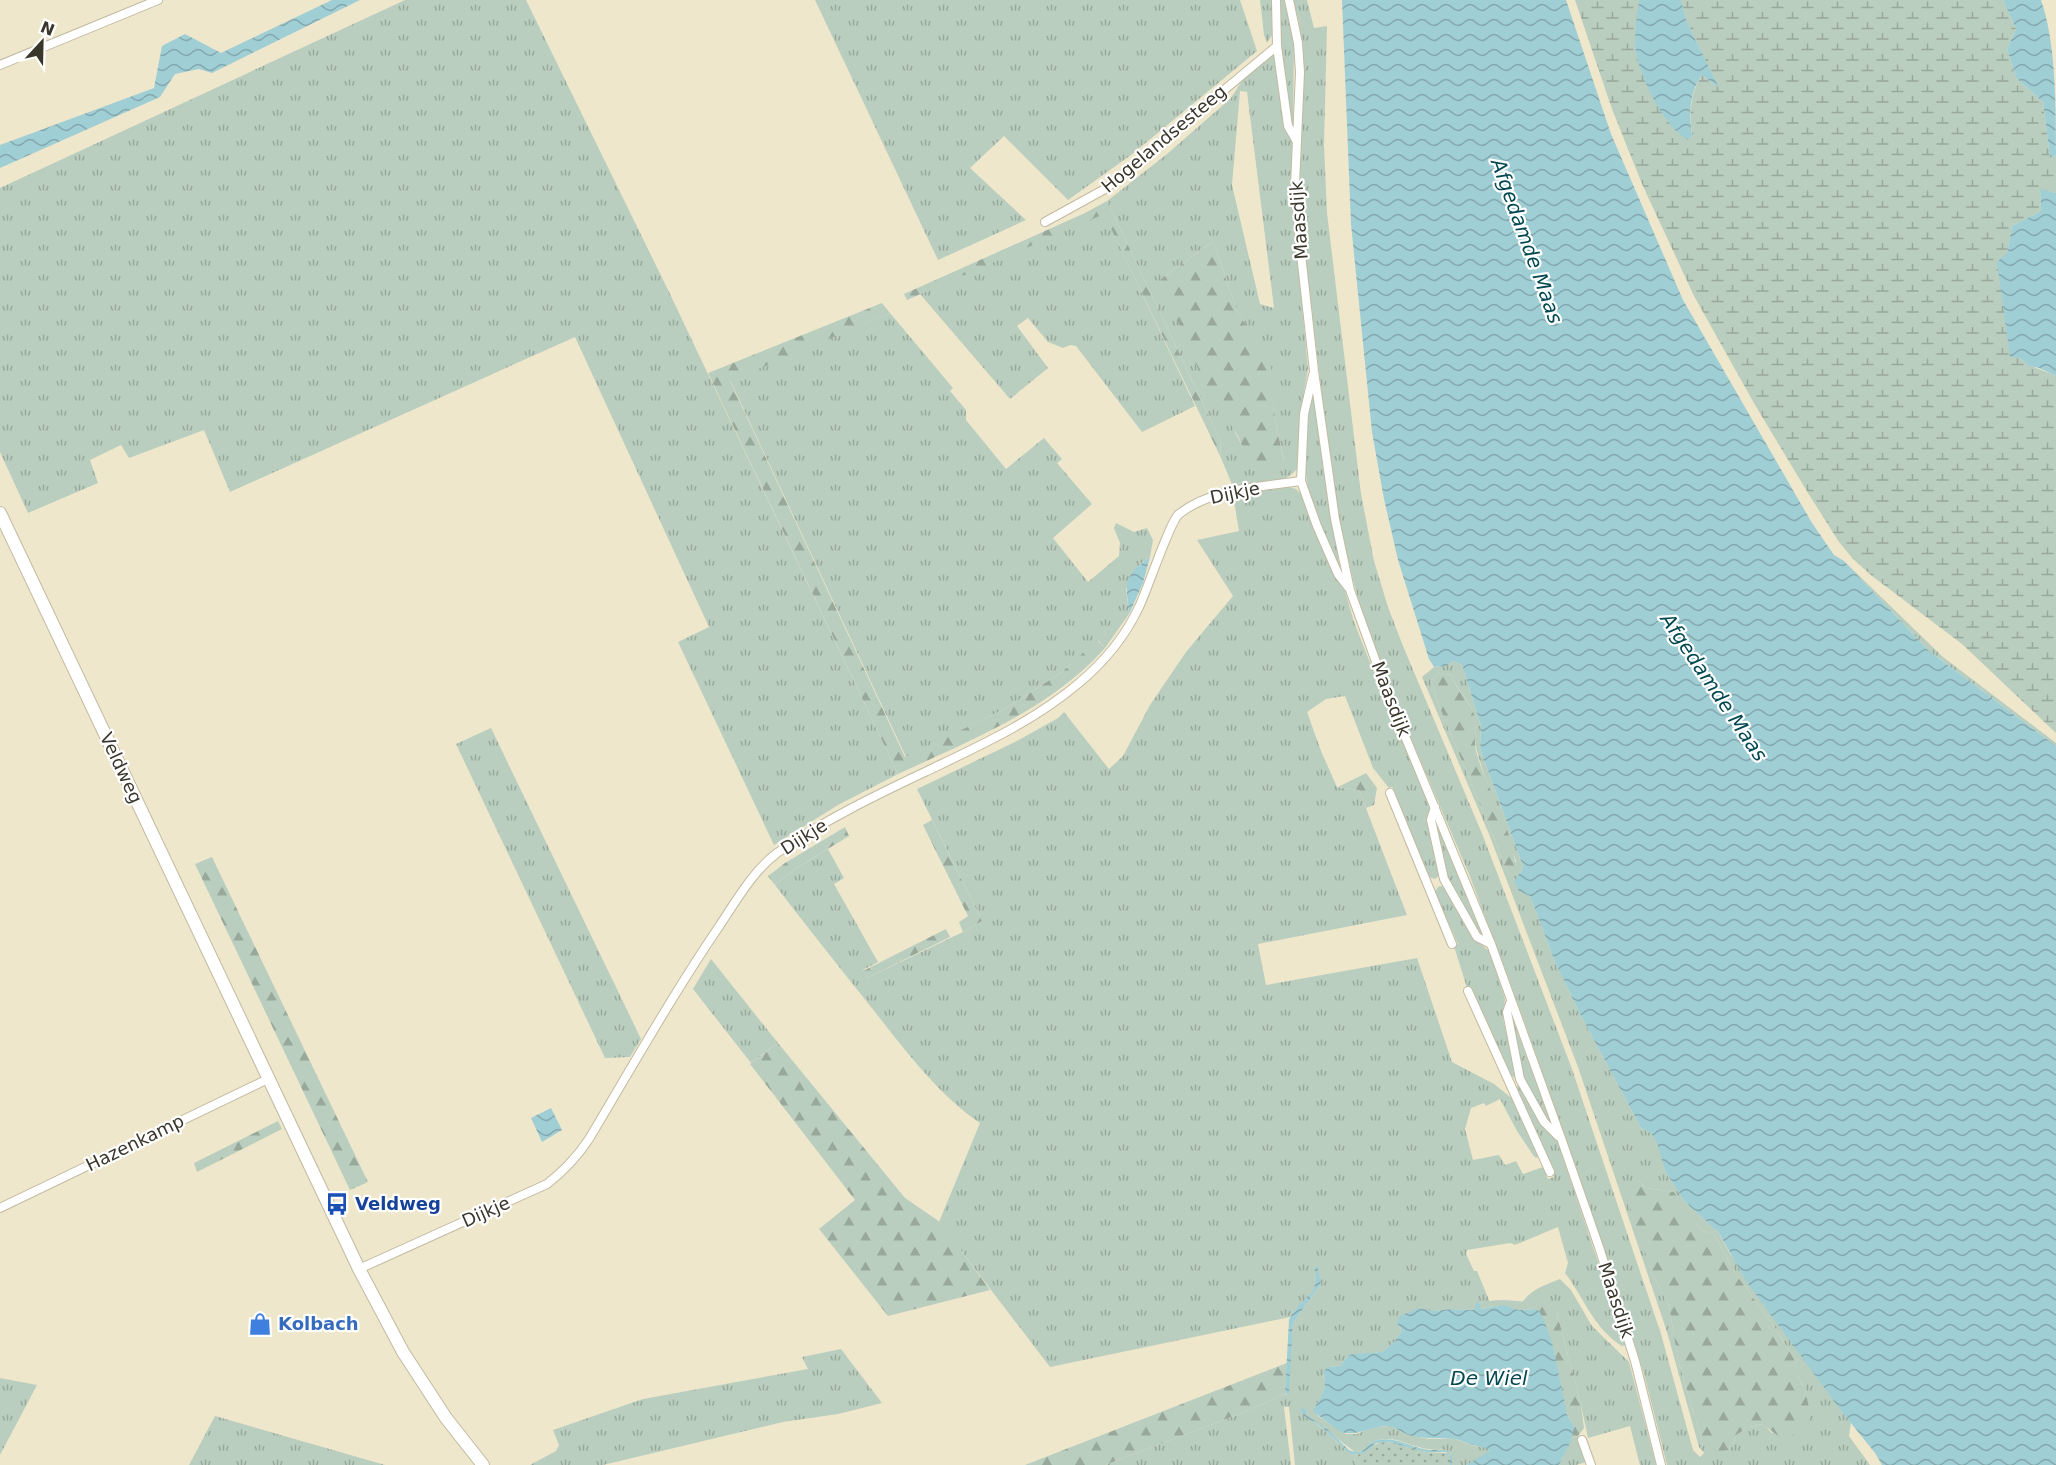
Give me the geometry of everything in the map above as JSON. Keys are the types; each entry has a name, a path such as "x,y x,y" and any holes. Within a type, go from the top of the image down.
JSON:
{"street":[{"path":"0,65 158,0"},
{"name":"Maasdijk","path":"1276,0 1276,46 1288,126 1296,140"},
{"name":"Maasdijk","path":"1289,0 1298,42 1295,185 1301,254 1314,371 1335,519 1350,590 1388,695 1491,944 1599,1247 1635,1361 1661,1465"},
{"name":"Hogelandsesteeg","path":"1045,222 1105,189 1276,46"},
{"name":"Maasdijk","path":"1314,371 1304,414 1301,481 1338,574 1350,590"},
{"name":"Dijkje","path":"359,1269 547,1184 565,1170 589,1139 706,945 760,870 775,855 856,805 993,741 1030,719 1078,684 1101,663 1128,628 1140,607 1176,516 1204,499 1301,481"},
{"name":"Veldweg","path":"0,513 359,1269 403,1352 446,1418 483,1465"},
{"path":"1390,793 1452,944"},
{"name":"Maasdijk","path":"1435,807 1431,820 1444,879 1477,937 1491,944"},
{"path":"1429,886 1444,879"},
{"path":"1468,991 1550,1172"},
{"name":"Maasdijk","path":"1511,1001 1507,1012 1520,1079 1544,1122 1560,1138"},
{"name":"Hazenkamp","path":"0,1208 270,1078"},
{"path":"1510,1083 1520,1079"},
{"path":"1582,1440 1591,1465"}],"green space":[{"path":"405,0 526,0 670,294 898,774 838,805 774,845 678,642 709,627 575,337 230,492 204,430 129,458 121,445 90,460 98,483 28,513 0,452 0,188"},
{"path":"815,0 1240,0 1257,51 1131,155 1068,200 1004,136 970,168 1026,220 938,260"},
{"path":"1260,0 1273,0 1274,32 1267,43 1264,35"},
{"path":"1279,0 1284,0 1294,43 1293,128 1290,125 1280,38"},
{"path":"1293,0 1307,0 1314,28 1327,26 1324,145 1327,213 1361,494 1374,561 1403,646 1483,836 1572,1069 1661,1334 1693,1450 1700,1457 1704,1453 1699,1447 1667,1332 1578,1067 1489,834 1422,677 1434,667 1446,666 1453,661 1462,665 1481,726 1480,749 1523,866 1521,872 1555,962 1641,1128 1651,1133 1658,1143 1665,1171 1684,1201 1719,1233 1729,1252 1851,1423 1849,1436 1870,1465 1667,1465 1644,1374 1566,1139 1469,874 1392,694 1364,619 1353,580 1339,518 1328,445 1305,254 1299,185 1301,42","holes":["1438,673 1452,675 1472,709 1477,751 1516,861 1509,875 1438,703 1431,680","1638,1181 1647,1188 1674,1192 1698,1227 1714,1234 1735,1273 1797,1363 1797,1374 1804,1387 1810,1415 1772,1433 1763,1424 1749,1427 1736,1435 1733,1445 1703,1445 1678,1360 1669,1306 1653,1275"]},
{"path":"1575,0 1639,0 1635,44 1692,135 1691,104 1702,75 1718,87 1687,22 1681,0 2003,0 2016,29 2007,49 2016,78 2043,102 2050,158 2056,155 2056,193 2040,190 2041,211 2012,226 2007,253 2020,358 2032,367 2056,376 2056,733 1962,644 1872,576 1839,542 1755,405 1694,296 1642,184 1612,109"},
{"path":"1274,52 1285,128 1292,143 1291,184 1308,369 1300,415 1299,466 1294,473 1279,481 1234,489 1221,458 1220,439 1107,201 1167,154 1231,98 1243,79","holes":["1240,91 1247,92 1274,308 1260,304 1232,185","1213,241 1237,311 1270,366 1275,420 1284,460 1243,448 1160,280"]},
{"path":"1107,201 1220,439 1221,458 1104,214 907,300 904,294"},
{"path":"1104,213 1195,406 1142,432 1076,346 1070,345 1063,348 1048,342 1028,318 1017,326 1048,368 1010,399 920,294"},
{"path":"1213,241 1237,311 1271,366 1275,420 1284,461 1260,475 1205,385 1160,280"},
{"path":"882,303 890,313 730,381 905,757 1005,709 1062,672 1097,640 1105,648 1084,669 1035,706 981,735 898,774 708,373"},
{"path":"890,313 953,388 950,391 966,410 966,420 1006,469 1044,438 1062,459 1057,463 1092,504 1053,538 1088,582 1119,556 1120,543 1114,528 1116,523 1134,532 1147,528 1153,540 1150,557 1140,564 1126,589 1129,614 1105,648 1098,640 1062,672 1005,709 906,757 730,380"},
{"path":"1312,388 1340,570 1317,516 1307,482 1305,435"},
{"path":"1289,487 1296,489 1303,496 1323,551 1345,591 1354,622 1384,698 1430,805 1428,819 1440,875 1435,879 1429,877 1392,787 1389,788 1373,768 1345,696 1326,699 1307,712 1321,751 1337,787 1359,790 1407,915 1258,944 1266,985 1417,958 1452,1062 1494,1084 1514,1100 1538,1157 1533,1155 1517,1131 1500,1099 1486,1106 1484,1103 1471,1108 1465,1129 1473,1160 1499,1155 1505,1165 1516,1161 1523,1174 1543,1167 1548,1179 1554,1177 1515,1088 1518,1086 1558,1143 1626,1345 1622,1346 1604,1331 1565,1273 1568,1263 1558,1227 1515,1245 1510,1243 1467,1250 1466,1254 1474,1271 1477,1271 1492,1307 1480,1309 1479,1301 1475,1310 1435,1311 1398,1325 1402,1331 1382,1352 1349,1355 1340,1366 1327,1367 1323,1376 1325,1388 1314,1408 1318,1416 1346,1434 1357,1434 1373,1427 1391,1426 1405,1434 1429,1439 1455,1439 1474,1446 1486,1447 1489,1453 1466,1465 1452,1465 1451,1454 1446,1451 1431,1450 1389,1439 1375,1441 1361,1451 1355,1452 1300,1410 1305,1416 1354,1455 1355,1465 1295,1465 1289,1407 1284,1407 1291,1465 1105,1465 1247,1411 1285,1394 1288,1395 1293,1323 1321,1284 1316,1265 1313,1290 1290,1317 1050,1367 939,1222 980,1123 945,1095 913,1060 775,885 795,869 828,849 844,878 834,884 878,962 863,970 867,978 982,921 917,789 1015,742 1058,718 1064,712 1109,769 1123,756 1150,705 1186,652 1233,596 1197,540 1239,531 1233,495"},
{"path":"1844,561 1943,657 2056,743 2056,746 1929,651"},
{"path":"1438,673 1452,675 1474,714 1476,751 1506,826 1516,873 1509,875 1438,703 1431,680"},
{"path":"491,728 641,1039 630,1057 605,1058 456,744"},
{"path":"1366,773 1377,788 1374,805 1366,808 1359,790 1338,787"},
{"path":"1435,817 1483,935 1478,933 1448,879 1433,821"},
{"path":"932,820 982,921 963,932 959,922 968,916 923,825"},
{"path":"845,827 849,836 795,869 775,885 768,876 785,863"},
{"path":"212,857 368,1182 350,1190 195,864"},
{"path":"1440,886 1446,887 1476,940 1490,952 1505,999 1503,1019 1515,1078 1509,1074 1470,986 1467,988 1454,946 1458,944 1435,892"},
{"path":"946,929 950,937 867,978 861,972"},
{"path":"711,959 778,1043 751,1063 693,989"},
{"path":"1510,1012 1552,1126 1549,1125 1523,1078"},
{"path":"778,1043 905,1198 940,1222 990,1290 888,1316 819,1229 855,1200 750,1064"},
{"path":"278,1121 282,1129 197,1172 194,1163"},
{"path":"1638,1181 1647,1188 1674,1192 1700,1229 1714,1234 1735,1273 1797,1363 1797,1374 1804,1387 1811,1415 1796,1433 1781,1438 1762,1424 1749,1427 1736,1435 1729,1450 1717,1452 1703,1445 1678,1360 1669,1306 1653,1275 1632,1216 1628,1194 1631,1182"},
{"path":"1560,1279 1571,1290 1592,1326 1629,1362 1656,1465 1640,1465 1630,1426 1588,1438 1557,1313 1522,1303 1534,1291"},
{"path":"1489,1301 1551,1304 1557,1313 1581,1405 1584,1428 1578,1436 1572,1437 1553,1346 1535,1309 1492,1307"},
{"path":"841,1349 882,1403 838,1414 783,1422 603,1465 530,1465 556,1451 559,1445 553,1430 643,1399 808,1369 802,1357"},
{"path":"1287,1363 1285,1394 1247,1411 1105,1465 1025,1465"},
{"path":"0,1378 37,1385 0,1455"},
{"path":"215,1416 385,1465 189,1465"},
{"path":"1578,1436 1587,1462 1576,1465 1559,1465 1572,1437"},
{"path":"1384,1442 1398,1443 1426,1452 1447,1453 1450,1456 1450,1465 1355,1465 1354,1455"}],"water":[{"path":"332,0 360,0 212,73 199,69 175,74 160,97 0,168 0,145 154,88 162,46 185,34 221,53"},
{"name":"Afgedamde Maas","path":"1342,0 1566,0 1611,134 1683,300 1812,523 1834,555 1844,561 1929,651 2056,746 2056,1465 1882,1465 1746,1281 1719,1233 1684,1201 1665,1171 1657,1143 1651,1133 1641,1128 1579,1012 1555,962 1530,896 1519,891 1514,881 1523,866 1480,749 1481,726 1462,665 1453,661 1446,666 1434,667 1429,659 1398,560 1384,499 1372,432 1351,224"},
{"path":"1639,0 1681,0 1687,22 1719,88 1702,75 1691,104 1692,135 1688,140 1669,123 1661,111 1652,97 1640,68 1635,43"},
{"path":"2003,0 2041,0 2050,35 2054,75 2056,155 2050,158 2043,102 2016,78 2007,49 2016,29"},
{"path":"2040,189 2056,193 2056,376 2029,366 2020,358 2010,357 1997,262 2007,253 2012,226 2041,211"},
{"path":"1150,557 1143,583 1129,614 1127,587 1130,575"},
{"path":"551,1108 562,1130 542,1142 531,1118"},
{"path":"1317,1265 1321,1284 1293,1323 1288,1395 1285,1393 1289,1320 1293,1312 1312,1292 1315,1278 1314,1267"},
{"name":"De Wiel","path":"1479,1301 1481,1309 1504,1305 1518,1310 1535,1309 1539,1311 1544,1320 1553,1346 1567,1414 1574,1427 1571,1441 1559,1465 1466,1465 1490,1451 1484,1447 1455,1439 1409,1435 1390,1426 1353,1433 1341,1432 1315,1413 1313,1410 1324,1388 1323,1373 1327,1367 1340,1366 1349,1355 1382,1352 1402,1331 1397,1323 1400,1316 1418,1308 1435,1311 1474,1310"},
{"path":"1302,1408 1307,1410 1306,1415 1327,1429 1349,1450 1359,1452 1378,1440 1392,1440 1423,1449 1448,1451 1452,1456 1452,1465 1450,1465 1450,1456 1446,1452 1426,1452 1389,1442 1376,1443 1364,1453 1354,1455 1320,1426 1305,1417 1300,1410"}],"place":[{"name":"Veldweg","path":"337,1204"},
{"name":"Kolbach","path":"260,1324"}]}
